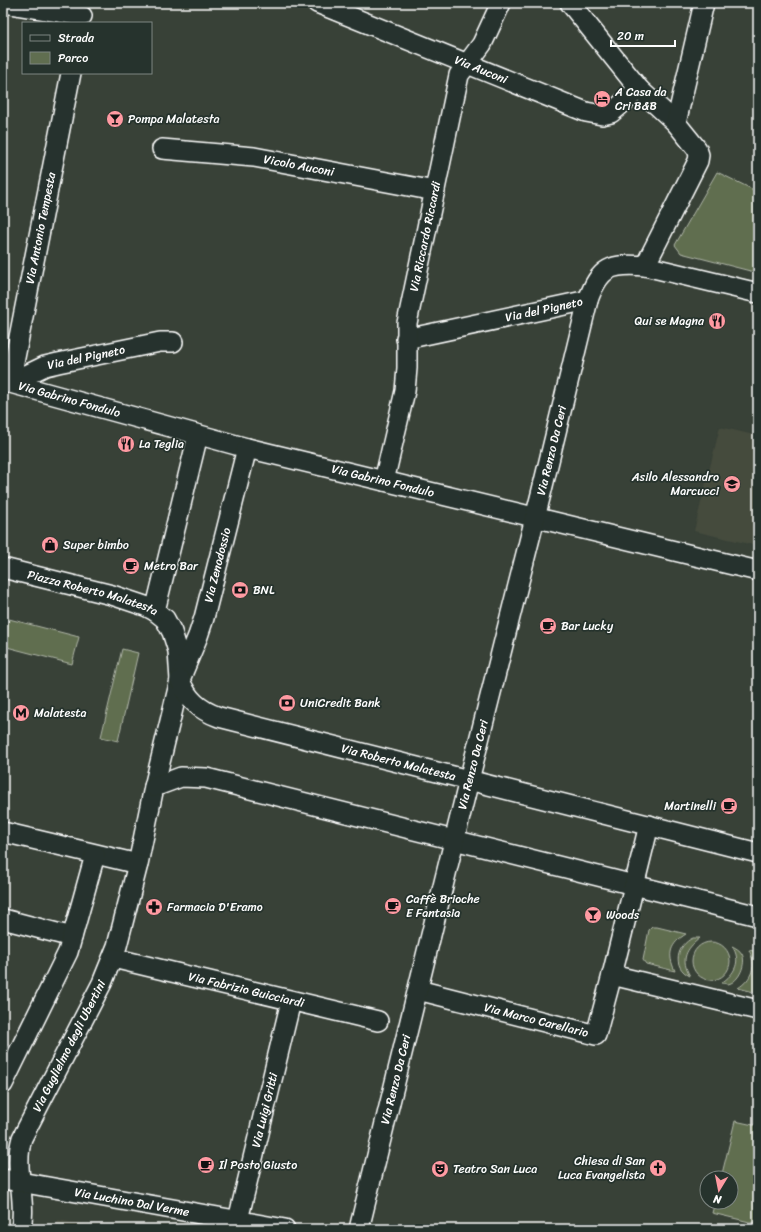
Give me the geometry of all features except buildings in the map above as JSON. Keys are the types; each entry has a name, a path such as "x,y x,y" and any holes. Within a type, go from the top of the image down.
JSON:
{"street":[{"name":"Via Auconi","path":"317,3 574,108 599,115 611,113 640,89"},
{"name":"Via Riccardo Riccardi","path":"384,481 405,391 407,368 407,323 459,74 478,51 501,3"},
{"path":"570,3 640,89 676,123 697,149 699,158 645,266"},
{"path":"676,123 704,3"},
{"path":"3,4 83,14"},
{"name":"Via Antonio Tempesta","path":"5,382 71,74"},
{"name":"Vicolo Auconi","path":"162,149 254,157 435,191"},
{"name":"Via del Pigneto","path":"406,339 588,300 597,278 604,272 622,265 645,266 758,293"},
{"name":"Via Renzo Da Ceri","path":"359,1229 588,300"},
{"name":"Via del Pigneto","path":"5,382 46,366 58,363 160,342 173,342"},
{"name":"Via Gabrino Fondulo","path":"5,382 248,448 758,571"},
{"path":"155,611 198,435"},
{"name":"Via Zenodossio","path":"180,680 204,618 248,448"},
{"name":"Piazza Roberto Malatesta","path":"3,568 123,598 155,611 165,619 172,632 178,651 180,680 154,787 138,864"},
{"name":"Piazza Roberto Malatesta","path":"180,680 195,704 210,714 219,717"},
{"name":"Via Roberto Malatesta","path":"219,717 758,853"},
{"path":"154,787 181,777 206,778 758,916"},
{"path":"648,825 612,975 758,1010"},
{"path":"3,832 138,864"},
{"path":"3,1084 62,964 72,937 95,855"},
{"name":"Via Guglielmo degli Ubertini","path":"20,1229 23,1206 12,1180 18,1160 18,1151 22,1138 113,958 121,934 138,864"},
{"path":"3,919 72,937"},
{"name":"Via Fabrizio Guicciardi","path":"113,958 378,1022"},
{"name":"Via Marco Carellario","path":"418,990 596,1035 612,975"},
{"name":"Via Luigi Gritti","path":"238,1220 291,1001"},
{"name":"Via Luchino Dal Verme","path":"12,1180 285,1229"}],"shaded area":[{"name":"Asilo Alessandro Marcucci","path":"720,427 758,436 758,546 694,531"},
{"path":"58,1220 110,1229 55,1229"}],"green space":[{"path":"717,172 758,192 758,273 681,253 675,245"},
{"path":"9,619 79,637 72,664 3,646"},
{"path":"122,649 138,653 118,741 101,737"},
{"path":"652,927 686,934 673,946 671,959 675,971 646,964 643,960 649,930"},
{"path":"693,938 700,938 691,946 686,955 685,964 690,976 680,967 678,956 687,941"},
{"path":"707,942 715,942 727,951 730,961 727,971 721,977 715,980 707,980 695,971 692,965 692,957 701,945"},
{"path":"732,946 739,950 742,954 743,967 739,976 732,983 721,983 730,976 736,967 737,962"},
{"path":"749,950 758,952 758,993 738,988 747,981 752,972 753,961"},
{"path":"735,1121 758,1126 758,1224 712,1213 713,1210 739,1210 739,1170 723,1170"}],"place":[{"name":"A Casa da Cri B&B","path":"602,99"},
{"name":"Pompa Malatesta","path":"115,119"},
{"name":"Qui se Magna","path":"717,321"},
{"name":"La Teglia","path":"126,444"},
{"name":"Asilo Alessandro Marcucci","path":"732,484"},
{"name":"Super bimbo","path":"50,545"},
{"name":"Metro Bar","path":"131,566"},
{"name":"BNL","path":"240,590"},
{"name":"Bar Lucky","path":"548,626"},
{"name":"UniCredit Bank","path":"287,703"},
{"name":"Malatesta","path":"21,713"},
{"name":"Martinelli","path":"729,806"},
{"name":"Caffè Brioche E Fantasia","path":"393,906"},
{"name":"Farmacia D'Eramo","path":"154,907"},
{"name":"Woods","path":"593,915"},
{"name":"Il Posto Giusto","path":"206,1165"},
{"name":"Chiesa di San Luca Evangelista","path":"658,1168"},
{"name":"Teatro San Luca","path":"440,1169"}]}
